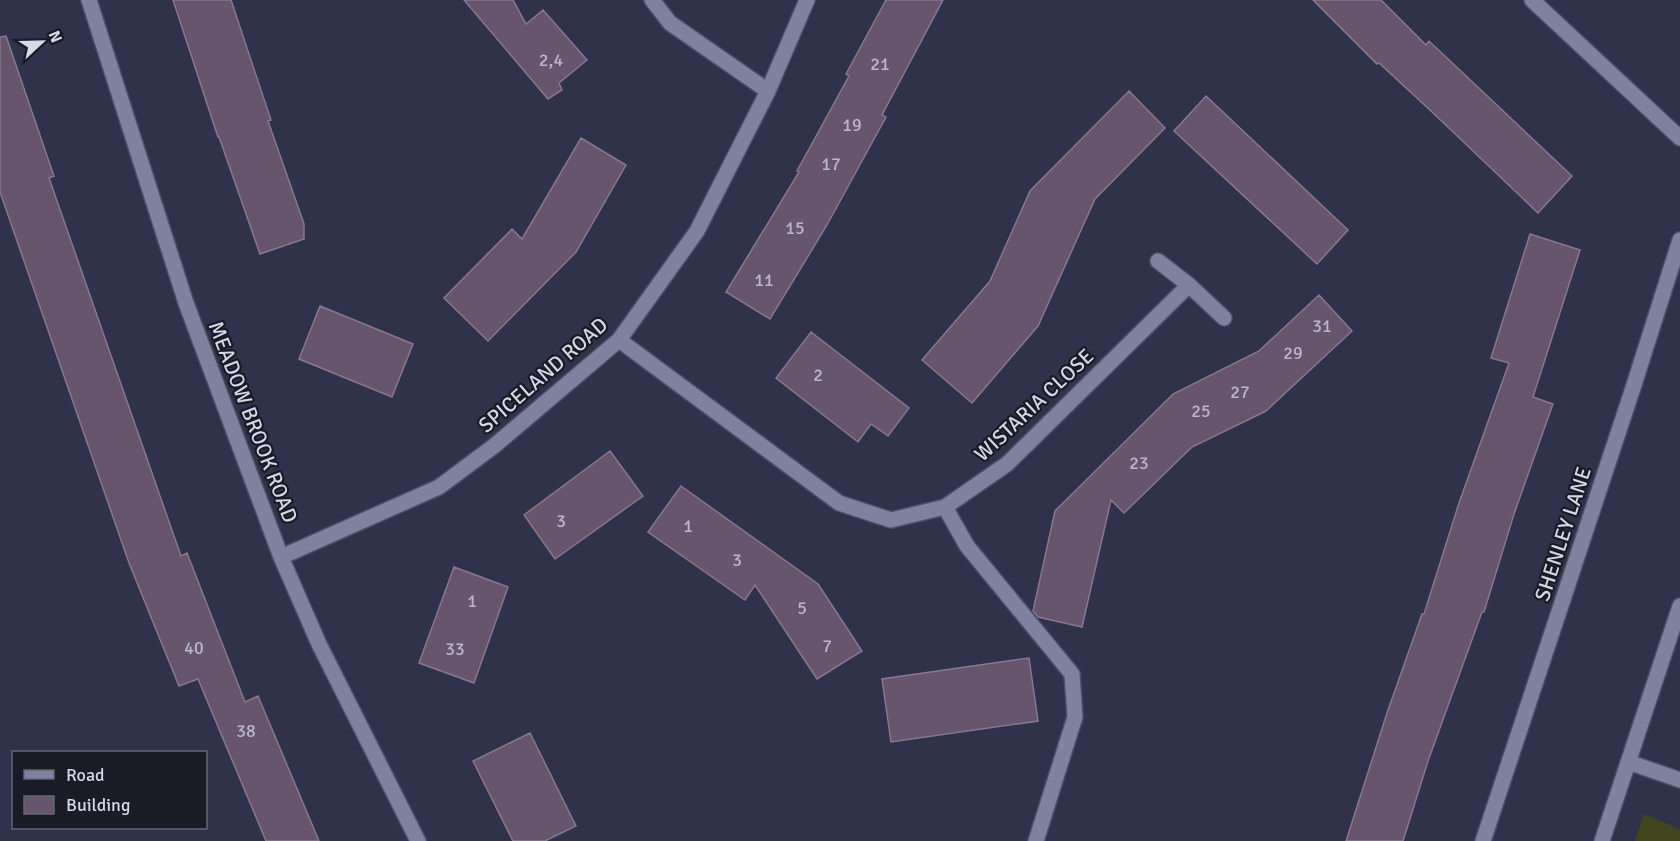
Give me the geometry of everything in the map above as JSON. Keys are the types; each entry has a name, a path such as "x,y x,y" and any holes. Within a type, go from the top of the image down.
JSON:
{"street":[{"name":"MEADOW BROOK ROAD","path":"89,0 186,303 281,557 319,644 418,841"},
{"path":"652,0 670,23 768,91"},
{"name":"SPICELAND ROAD","path":"281,557 439,487 494,446 619,340 697,231 768,91 807,0"},
{"path":"1532,0 1680,138"},
{"name":"SHENLEY LANE","path":"1484,841 1634,388 1680,240"},
{"path":"1158,261 1189,285 1224,318"},
{"name":"WISTARIA CLOSE","path":"619,340 839,503 891,520 945,507 1007,464 1189,285"},
{"path":"945,507 967,546 1072,674 1075,717 1036,841"},
{"path":"1602,841 1680,606"},
{"path":"1628,762 1680,780"}],"green space":[{"path":"1644,814 1680,829 1680,841 1635,841"}],"building":[{"path":"173,0 231,0 271,120 268,121 304,224 304,239 260,254 218,137"},
{"path":"464,0 513,0 526,24 543,10 587,60 559,83 562,90 548,99"},
{"path":"886,0 943,0 882,115 886,117 827,225 770,319 726,292 799,172 797,171 849,76 846,74"},
{"path":"1313,0 1381,0 1426,45 1429,41 1572,176 1538,213 1431,111 1379,63 1377,64"},
{"path":"6,36 54,176 49,178 181,556 187,553 245,702 258,696 319,841 266,841 198,679 179,686 129,563 0,192 0,37"},
{"path":"1129,91 1165,128 1095,199 1038,326 972,403 922,360 990,281 1030,191"},
{"path":"1206,96 1348,230 1317,264 1174,131"},
{"path":"581,138 626,165 576,252 488,341 444,298 512,229 522,239"},
{"path":"1530,234 1580,250 1533,397 1553,404 1514,514 1484,612 1482,612 1428,761 1403,841 1346,841 1387,713 1422,614 1424,614 1459,503 1509,363 1491,358"},
{"path":"1319,295 1352,331 1266,411 1192,447 1124,513 1111,500 1082,627 1038,617 1033,611 1055,511 1173,394 1259,351"},
{"path":"320,306 413,344 392,397 299,359"},
{"path":"811,332 909,408 888,436 871,424 858,442 776,378"},
{"path":"610,451 643,496 555,559 524,515"},
{"path":"681,486 818,584 862,651 817,679 755,585 745,600 648,532"},
{"path":"454,567 508,587 474,683 419,663"},
{"path":"1029,658 1038,721 891,742 882,679"},
{"path":"530,733 576,826 545,841 513,841 473,761"}]}
